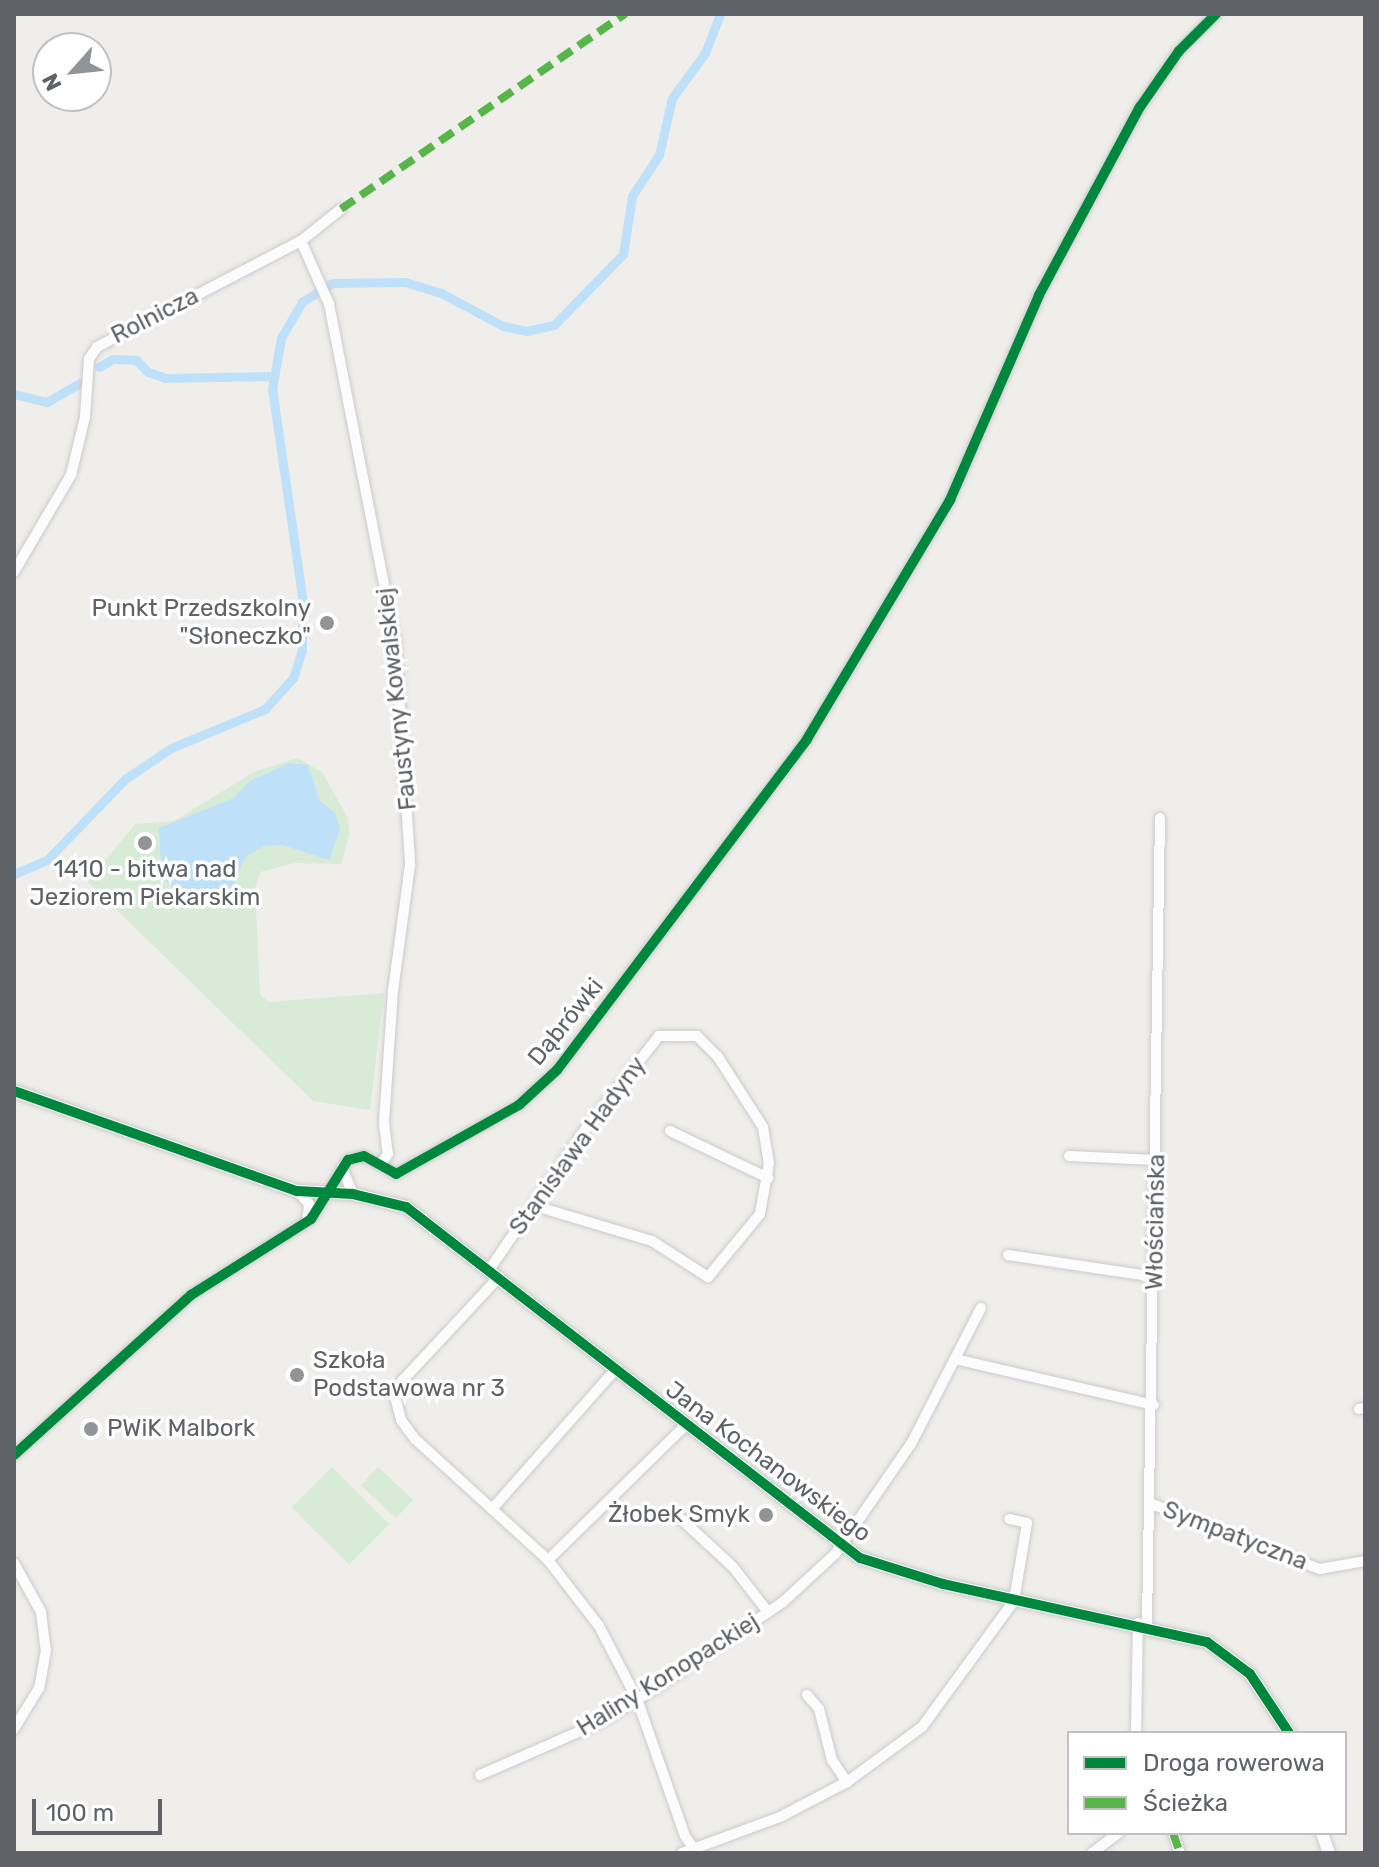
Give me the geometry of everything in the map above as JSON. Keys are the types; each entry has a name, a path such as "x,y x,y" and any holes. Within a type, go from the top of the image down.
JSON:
{"street":[{"name":"Dąbrówki","path":"380,1165 389,1174 399,1173 519,1105 557,1070 807,739 950,500 1039,295 1140,107 1179,51 1216,14"},
{"name":"Rolnicza","path":"14,572 74,466 85,417 89,359 97,347 301,241 341,209"},
{"name":"Faustyny Kowalskiej","path":"301,241 325,293 388,593 410,831 393,990 384,1123 388,1154 380,1165"},
{"name":"Włościańska","path":"1136,1731 1152,1504 1160,818"},
{"name":"Stanisława Hadyny","path":"695,1851 637,1699 599,1626 548,1560 415,1439 401,1420 395,1397 402,1381 439,1343 494,1273 535,1206 620,1083 659,1036 675,1033 697,1036 708,1045 752,1106 763,1127 768,1178"},
{"path":"14,1091 291,1189 309,1204 307,1222"},
{"path":"535,1206 652,1241 708,1277 760,1214 768,1178 670,1131"},
{"path":"14,1455 115,1360 191,1295 307,1222 342,1168 360,1155 380,1165"},
{"path":"1069,1156 1156,1160"},
{"path":"342,1168 353,1194"},
{"name":"Jana Kochanowskiego","path":"291,1189 353,1194 397,1203 423,1218 842,1545 887,1571 1014,1601 1143,1624 1207,1642 1238,1662 1288,1731"},
{"path":"1008,1255 1155,1277"},
{"name":"Haliny Konopackiej","path":"480,1775 599,1723 637,1699 768,1612 842,1545 926,1413 981,1308"},
{"path":"955,1359 1154,1405"},
{"path":"492,1509 615,1370"},
{"path":"548,1560 687,1424"},
{"name":"Sympatyczna","path":"1152,1504 1320,1569 1365,1561"},
{"name":"Haliny Konopackiej","path":"679,1517 733,1567 768,1612"},
{"path":"682,1853 695,1851 780,1817 847,1782 922,1727 1014,1601 1027,1523 1009,1519"},
{"path":"14,1563 41,1612 46,1650 39,1688 14,1729"},
{"path":"807,1695 819,1709 832,1760 847,1782"},
{"path":"1092,1853 1116,1835"}],"green space":[{"path":"297,758 322,772 348,818 349,834 341,864 295,863 260,872 255,888 260,995 269,1002 384,993 370,1110 313,1101 88,882 135,824 174,821 254,772"},
{"path":"332,1467 389,1524 349,1565 292,1507"},
{"path":"378,1467 413,1500 396,1518 361,1485"}],"water":[{"path":"289,763 308,765 320,801 335,813 340,829 329,860 283,845 264,846 246,856 229,893 215,901 177,893 162,877 159,828 234,798 250,781"}],"waterway":[{"path":"14,874 47,860 125,779 171,748 265,709 293,678 302,651 302,596 272,389 281,338 302,302 333,283 405,282 441,293 503,326 526,331 554,325 623,254 632,196 659,155 672,98 705,53 720,14"},
{"path":"99,367 113,359 136,360 148,372 165,378 273,376"},
{"path":"14,394 47,402 80,383"}],"marked path":[{"path":"341,209 625,14"},
{"path":"1174,1835 1180,1853"}],"cycle path":[{"path":"14,1455 191,1295 311,1219 348,1160 364,1156 396,1174 519,1105 557,1070 807,739 950,500 1039,295 1140,107 1179,51 1216,14"},
{"path":"14,1091 297,1191 353,1194 406,1207 860,1558 943,1584 1207,1642 1250,1674 1288,1731"}],"place":[{"name":"Punkt Przedszkolny \"Słoneczko\"","path":"327,623"},
{"name":"1410 - bitwa nad Jeziorem Piekarskim","path":"145,843"},
{"name":"Szkoła Podstawowa nr 3","path":"297,1375"},
{"name":"PWiK Malbork","path":"91,1429"},
{"name":"Żłobek Smyk","path":"766,1515"}]}
